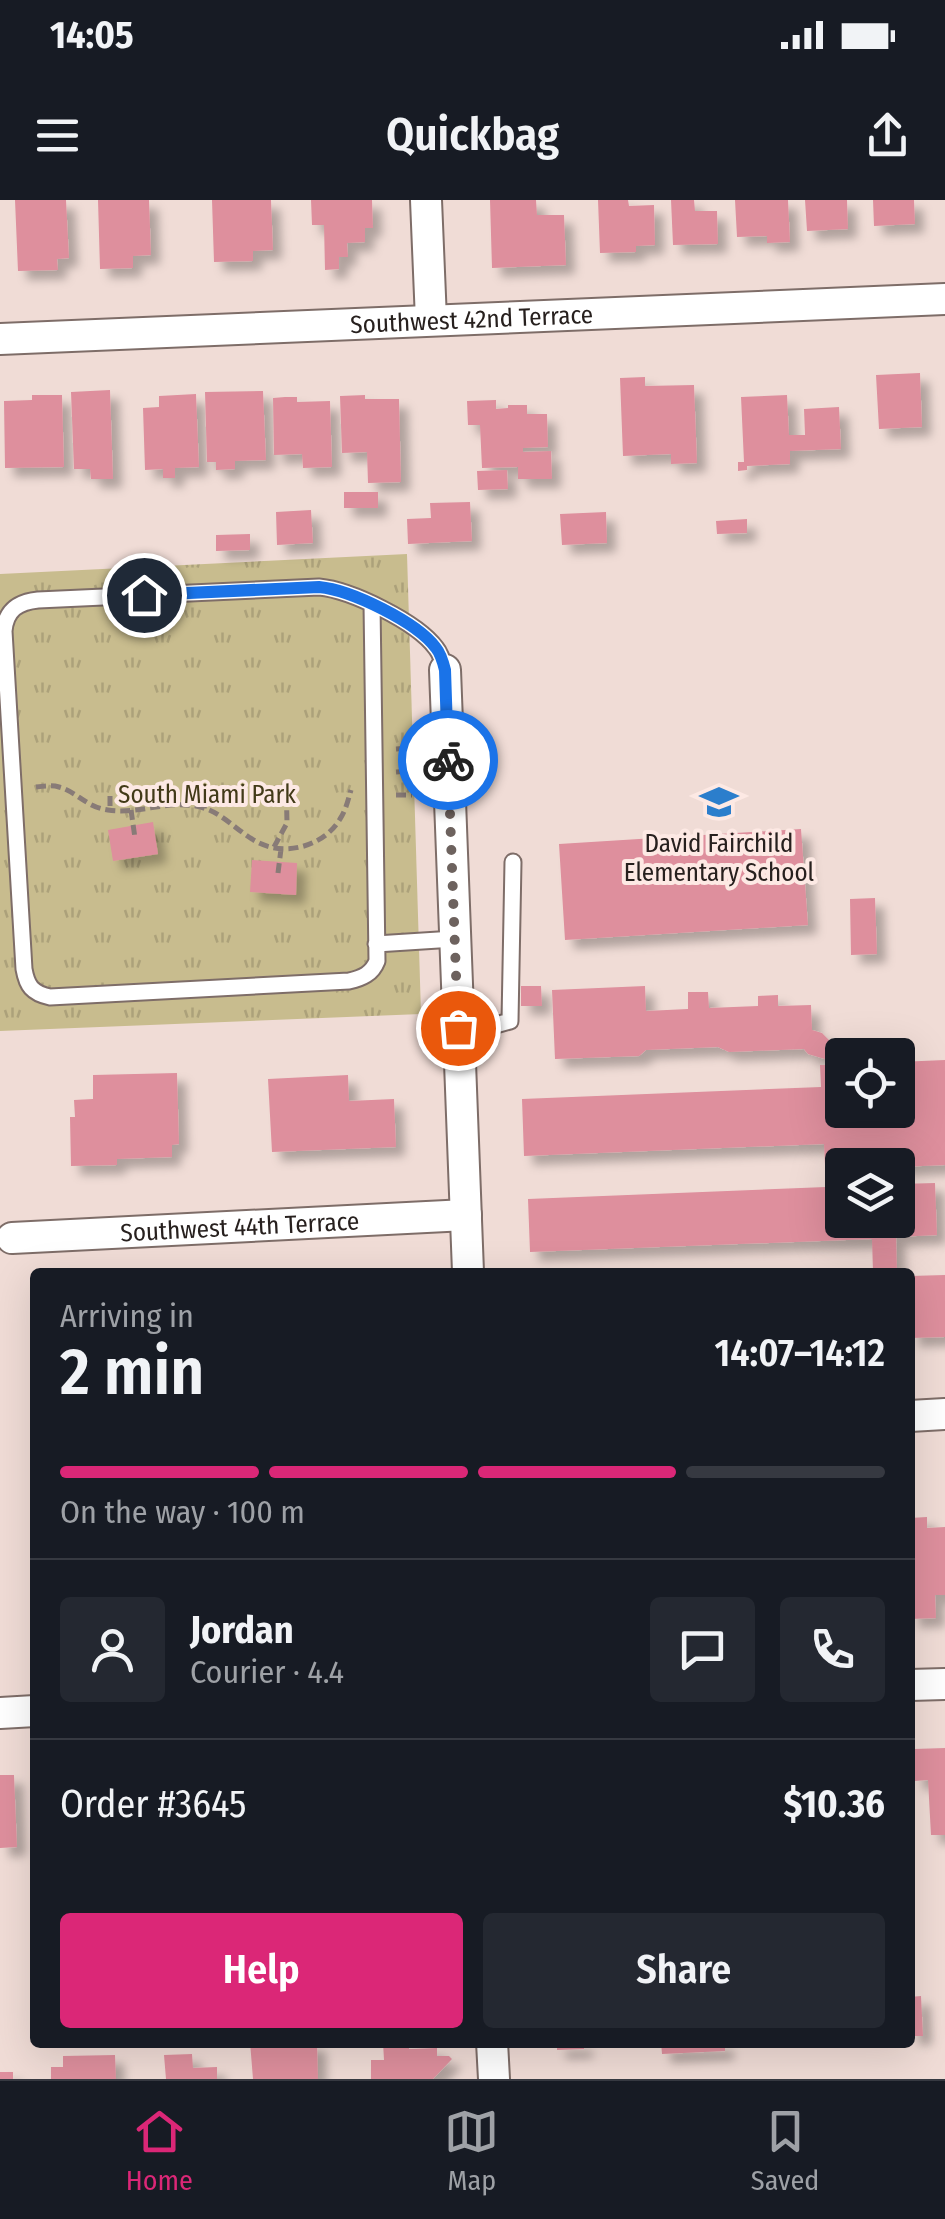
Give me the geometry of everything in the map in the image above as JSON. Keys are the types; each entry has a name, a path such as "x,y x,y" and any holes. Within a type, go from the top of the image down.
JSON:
{"street":[{"path":"426,200 431,320"},
{"name":"Southwest 42nd Terrace","path":"0,338 945,299"},
{"path":"445,670 468,1268"},
{"name":"Southwest 44th Terrace","path":"12,1238 466,1215"},
{"path":"915,1416 945,1414"},
{"path":"915,1686 945,1684"},
{"path":"0,1713 30,1711"},
{"path":"492,2048 494,2079"}],"lane":[{"path":"372,604 374,968 358,979 50,997 36,994 27,984 24,969 4,631 10,612 18,604 334,588 372,604 398,618 428,639 442,658 445,670"},
{"path":"458,1028 510,1021 513,862"},
{"path":"376,944 454,939"}],"path":[{"path":"388,749 411,748"},
{"path":"388,772 412,771"},
{"path":"278,873 277,848 287,823 286,778"},
{"path":"28,787 61,788 91,806 110,810 164,804 204,808 252,840 277,848 308,845 332,830 346,808 352,781"},
{"path":"204,808 208,794"},
{"path":"163,795 164,804"},
{"path":"388,795 412,795"},
{"path":"110,796 110,810"},
{"path":"131,810 135,838"}],"green space":[{"name":"South Miami Park","path":"407,554 421,1014 0,1031 0,574"}],"building":[{"path":"15,200 66,200 69,258 57,259 58,270 18,271"},
{"path":"98,200 149,200 151,255 133,256 133,268 100,269"},
{"path":"212,200 271,200 273,250 253,251 253,261 214,262"},
{"path":"311,200 372,200 373,228 365,228 365,242 347,243 348,257 339,257 339,269 325,270 324,225 312,225"},
{"path":"490,200 536,200 537,215 564,215 566,265 492,268"},
{"path":"598,200 628,200 629,206 654,205 655,245 636,246 636,252 600,253"},
{"path":"671,200 694,200 695,211 717,211 718,244 673,245"},
{"path":"735,200 788,200 790,242 767,243 767,236 737,237"},
{"path":"805,200 847,200 848,229 807,231"},
{"path":"873,200 914,200 915,224 874,226"},
{"path":"920,373 922,427 879,429 876,375"},
{"path":"645,377 645,386 694,385 697,463 671,464 671,454 623,456 620,378"},
{"path":"110,390 113,479 91,479 90,469 74,469 71,392"},
{"path":"263,391 266,460 235,461 235,469 216,470 216,462 207,462 205,392"},
{"path":"196,394 199,467 175,468 175,478 163,478 163,469 145,470 143,408 159,407 159,396"},
{"path":"32,395 62,395 64,467 5,468 4,401 32,400"},
{"path":"365,395 365,399 399,399 401,482 368,483 367,452 342,453 340,396"},
{"path":"787,395 789,435 805,435 804,409 839,407 841,449 790,451 790,464 747,466 747,470 738,471 738,462 744,462 741,397"},
{"path":"297,397 297,402 330,401 332,467 303,468 302,454 274,455 273,398"},
{"path":"496,400 496,409 527,405 527,414 547,414 548,447 523,448 523,452 551,451 552,479 518,479 518,467 482,468 480,425 468,425 467,401"},
{"path":"507,470 508,489 478,490 477,471"},
{"path":"344,492 378,492 378,508 344,508"},
{"path":"470,502 472,541 408,544 407,519 431,518 430,503"},
{"path":"311,510 313,543 277,545 276,512"},
{"path":"606,512 607,543 562,545 560,514"},
{"path":"747,519 747,533 717,534 716,521"},
{"path":"250,534 250,550 216,551 216,535"},
{"path":"153,822 158,854 113,861 108,830"},
{"path":"801,829 808,925 565,940 559,844"},
{"path":"252,860 297,863 296,895 250,892"},
{"path":"875,898 877,954 851,955 850,899"},
{"path":"521,986 541,986 542,1006 521,1006"},
{"path":"645,986 646,1011 688,1009 688,992 708,992 709,1008 758,1006 758,996 778,995 778,1006 811,1005 812,1030 827,1038 825,1059 804,1049 729,1052 718,1047 646,1050 639,1056 555,1059 552,990"},
{"path":"945,1060 945,1165 915,1166 915,1148 825,1148 825,1166 824,1144 524,1156 522,1099 821,1087 820,1065 825,1065 825,1128 915,1128 915,1061"},
{"path":"177,1073 179,1144 172,1145 172,1157 117,1159 117,1165 71,1166 70,1117 75,1117 74,1100 93,1099 93,1075"},
{"path":"348,1075 349,1101 394,1099 396,1147 272,1152 268,1079"},
{"path":"935,1183 937,1235 915,1236 915,1184"},
{"path":"825,1187 825,1238 896,1238 897,1268 873,1268 872,1239 530,1252 528,1199"},
{"path":"945,1275 945,1337 915,1338 915,1276"},
{"path":"927,1517 927,1528 945,1527 945,1595 935,1595 936,1618 915,1619 915,1518"},
{"path":"945,1748 945,1835 931,1835 928,1780 915,1781 915,1749"},
{"path":"0,1775 14,1775 17,1847 0,1848"},
{"path":"921,1996 923,2036 915,2036 915,1997"},
{"path":"250,2048 317,2048 318,2079 253,2079"},
{"path":"383,2048 437,2048 437,2056 452,2059 433,2079 371,2079 371,2060 384,2060"},
{"path":"662,2048 725,2048 725,2051 662,2054"},
{"path":"192,2054 193,2068 217,2067 217,2079 166,2079 164,2055"},
{"path":"115,2055 116,2079 51,2079 51,2067 63,2067 63,2056"},
{"path":"0,2072 13,2072 13,2079 0,2079"}],"way so far":[{"path":"448,760 458,1028"}],"place":[{"name":"David Fairchild Elementary School","path":"719,802"}],"route":[{"path":"144,595 319,587 358,596 398,618 437,648 445,670 448,760"}]}
